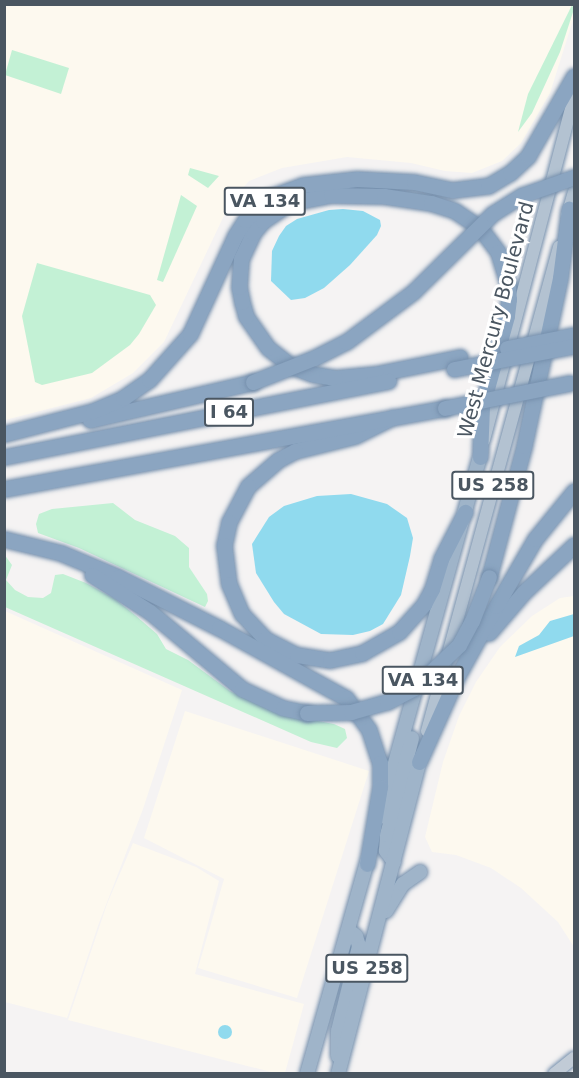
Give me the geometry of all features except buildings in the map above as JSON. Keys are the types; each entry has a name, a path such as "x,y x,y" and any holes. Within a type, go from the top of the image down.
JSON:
{"highway":[{"name":"VA 134","path":"4,434 93,411 123,398 149,380 190,334 235,236 245,220 270,197 303,185 357,179 414,182 453,190 488,186 510,173 528,156 574,75"},
{"path":"4,440 253,382 314,358 346,342 412,292 492,214 523,195 574,177"},
{"path":"480,457 482,407 507,316 509,299 508,285 498,252 480,228 454,211 431,203 384,196 331,195 290,203 263,221 253,233 241,259 239,287 242,302 253,327 268,348 291,366 312,374 335,378 457,363 574,335"},
{"name":"VA 134","path":"4,539 29,546 99,579 133,599 242,688 283,708 307,713 351,712 387,702 414,688 459,645 472,621 489,577 524,446 560,278 569,209"},
{"name":"I 64","path":"4,457 457,363 574,346"},
{"name":"I 64","path":"4,489 572,383"},
{"path":"393,417 355,436 295,451 278,460 248,486 229,522 224,545 228,584 243,614 266,639 297,655 330,660 362,653 399,632 424,604 432,589 441,559 465,512"},
{"name":"West Mercury Boulevard","path":"307,1074 415,697 480,457"},
{"path":"419,762 457,677 518,568 535,539 574,491"},
{"path":"445,705 489,633 505,613 541,574 574,545"},
{"path":"29,546 61,553 145,590 345,698 369,730 380,764 380,787 367,864"},
{"path":"394,862 386,851 386,841 413,733 415,697"},
{"name":"West Mercury Boulevard","path":"338,1073 419,762"},
{"path":"378,923 403,884 420,872"},
{"path":"338,1073 338,1031 359,946 356,936 349,931"}],"main road":[{"name":"West Mercury Boulevard","path":"480,457 574,96"},
{"name":"West Mercury Boulevard","path":"419,762 574,192"},
{"path":"554,1074 574,1058"}],"shaded area":[{"path":"574,4 574,17 550,93 521,143 502,161 472,173 445,171 411,163 347,157 282,168 249,181 230,203 164,342 133,373 91,398 5,420 4,5"},
{"path":"574,596 574,947 558,922 521,888 491,868 456,855 432,852 425,837 443,762 459,716 476,682 500,647 532,616 560,598"},
{"path":"5,611 182,690 143,809 99,923 67,1018 5,1002"},
{"path":"185,711 369,771 297,998 198,968 224,879 144,838"},
{"path":"133,843 196,867 219,881 195,974 304,1004 285,1073 275,1073 68,1020 107,904"}],"green space":[{"path":"572,5 574,9 560,52 532,113 518,132 528,94"},
{"path":"12,50 69,68 61,94 5,75"},
{"path":"190,168 219,176 208,188 188,175"},
{"path":"181,195 197,206 163,282 157,280"},
{"path":"37,263 150,295 156,305 130,345 92,373 42,385 35,382 22,316"},
{"path":"113,503 135,520 175,536 189,548 189,567 207,594 208,601 205,607 79,548 38,533 36,524 39,514 52,509"},
{"path":"4,554 12,565 6,580 15,590 28,597 43,598 51,593 55,575 63,574 86,583 115,599 135,615 157,634 166,649 188,660 230,691 276,713 334,724 345,729 347,738 337,748 311,742 5,607"}],"water":[{"path":"329,210 363,211 380,220 381,226 377,235 350,265 324,288 305,298 291,300 271,281 272,251 279,236 286,226 297,219"},
{"path":"351,494 387,504 407,518 413,538 410,556 401,595 383,624 370,631 353,635 321,634 284,614 274,602 256,573 252,544 269,517 284,506 317,496"},
{"path":"574,614 574,636 515,657 519,646 539,635 550,621"},
{"path":"225,1025 230,1027 232,1032 230,1037 225,1039 220,1037 218,1032 220,1027"}]}
